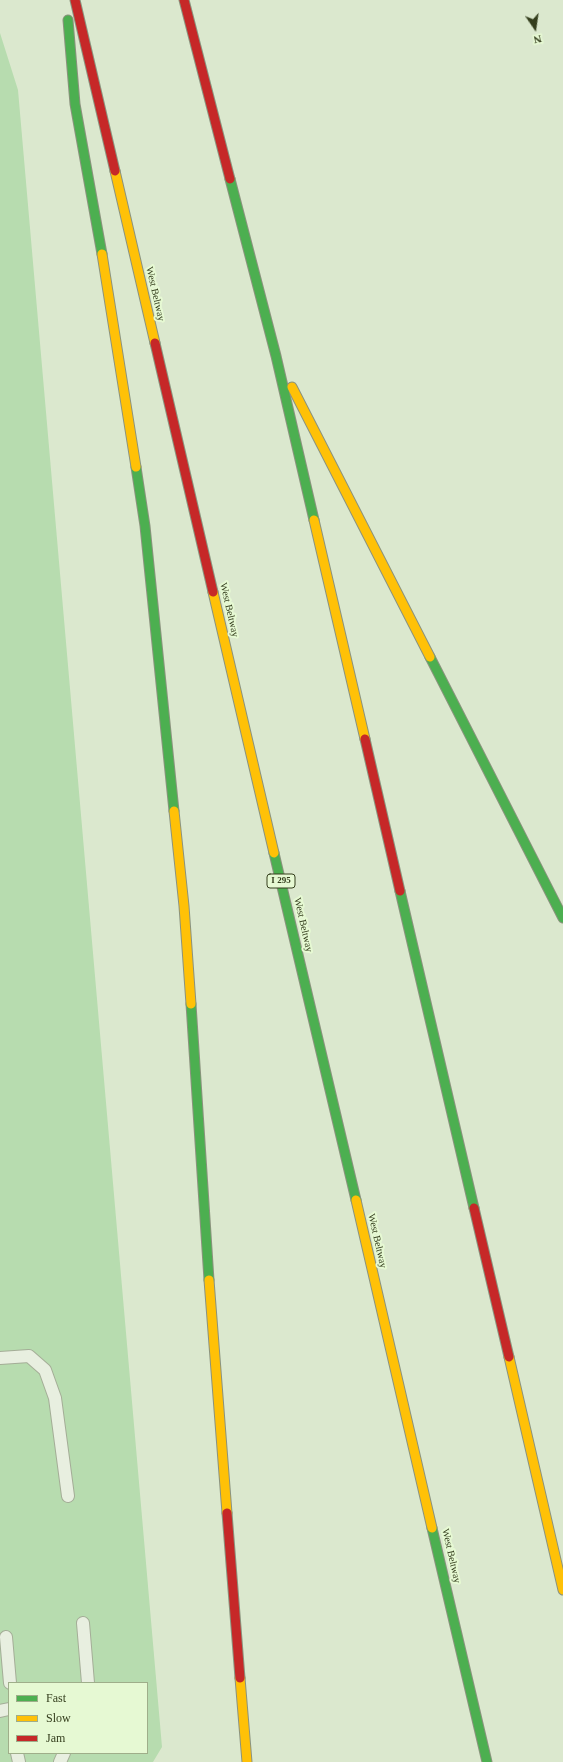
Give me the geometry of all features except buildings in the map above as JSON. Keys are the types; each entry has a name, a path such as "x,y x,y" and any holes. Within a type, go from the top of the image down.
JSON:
{"highway":[{"path":"66,0 75,104 108,288 145,526 163,696 184,906 215,1369 246,1761"},
{"name":"West Beltway","path":"75,0 488,1762"},
{"path":"184,0 276,356 563,1590"},
{"path":"276,356 563,918"}],"lane":[{"path":"0,1358 29,1356 45,1370 55,1398 68,1496"},
{"path":"83,1623 88,1682"},
{"path":"6,1637 10,1682"}],"green space":[{"path":"0,33 18,90 162,1747 153,1762 0,1762"}],"traffic: fast":[{"path":"68,20 75,104 102,254"},
{"path":"230,179 276,356 314,520"},
{"path":"136,467 145,526 174,811"},
{"path":"430,657 563,918"},
{"path":"274,853 356,1200"},
{"path":"400,891 474,1208"},
{"path":"191,1004 209,1280"},
{"path":"432,1528 487,1762"}],"traffic: slow":[{"path":"115,171 155,343"},
{"path":"102,254 136,467"},
{"path":"292,387 430,657"},
{"path":"314,520 365,739"},
{"path":"213,592 274,853"},
{"path":"174,811 184,906 191,1004"},
{"path":"356,1200 432,1528"},
{"path":"209,1280 227,1513"},
{"path":"509,1357 563,1590"},
{"path":"240,1678 247,1762"}],"traffic: jam":[{"path":"75,0 115,171"},
{"path":"184,0 230,179"},
{"path":"155,343 213,592"},
{"path":"365,739 400,891"},
{"path":"474,1208 509,1357"},
{"path":"227,1513 240,1678"}]}
